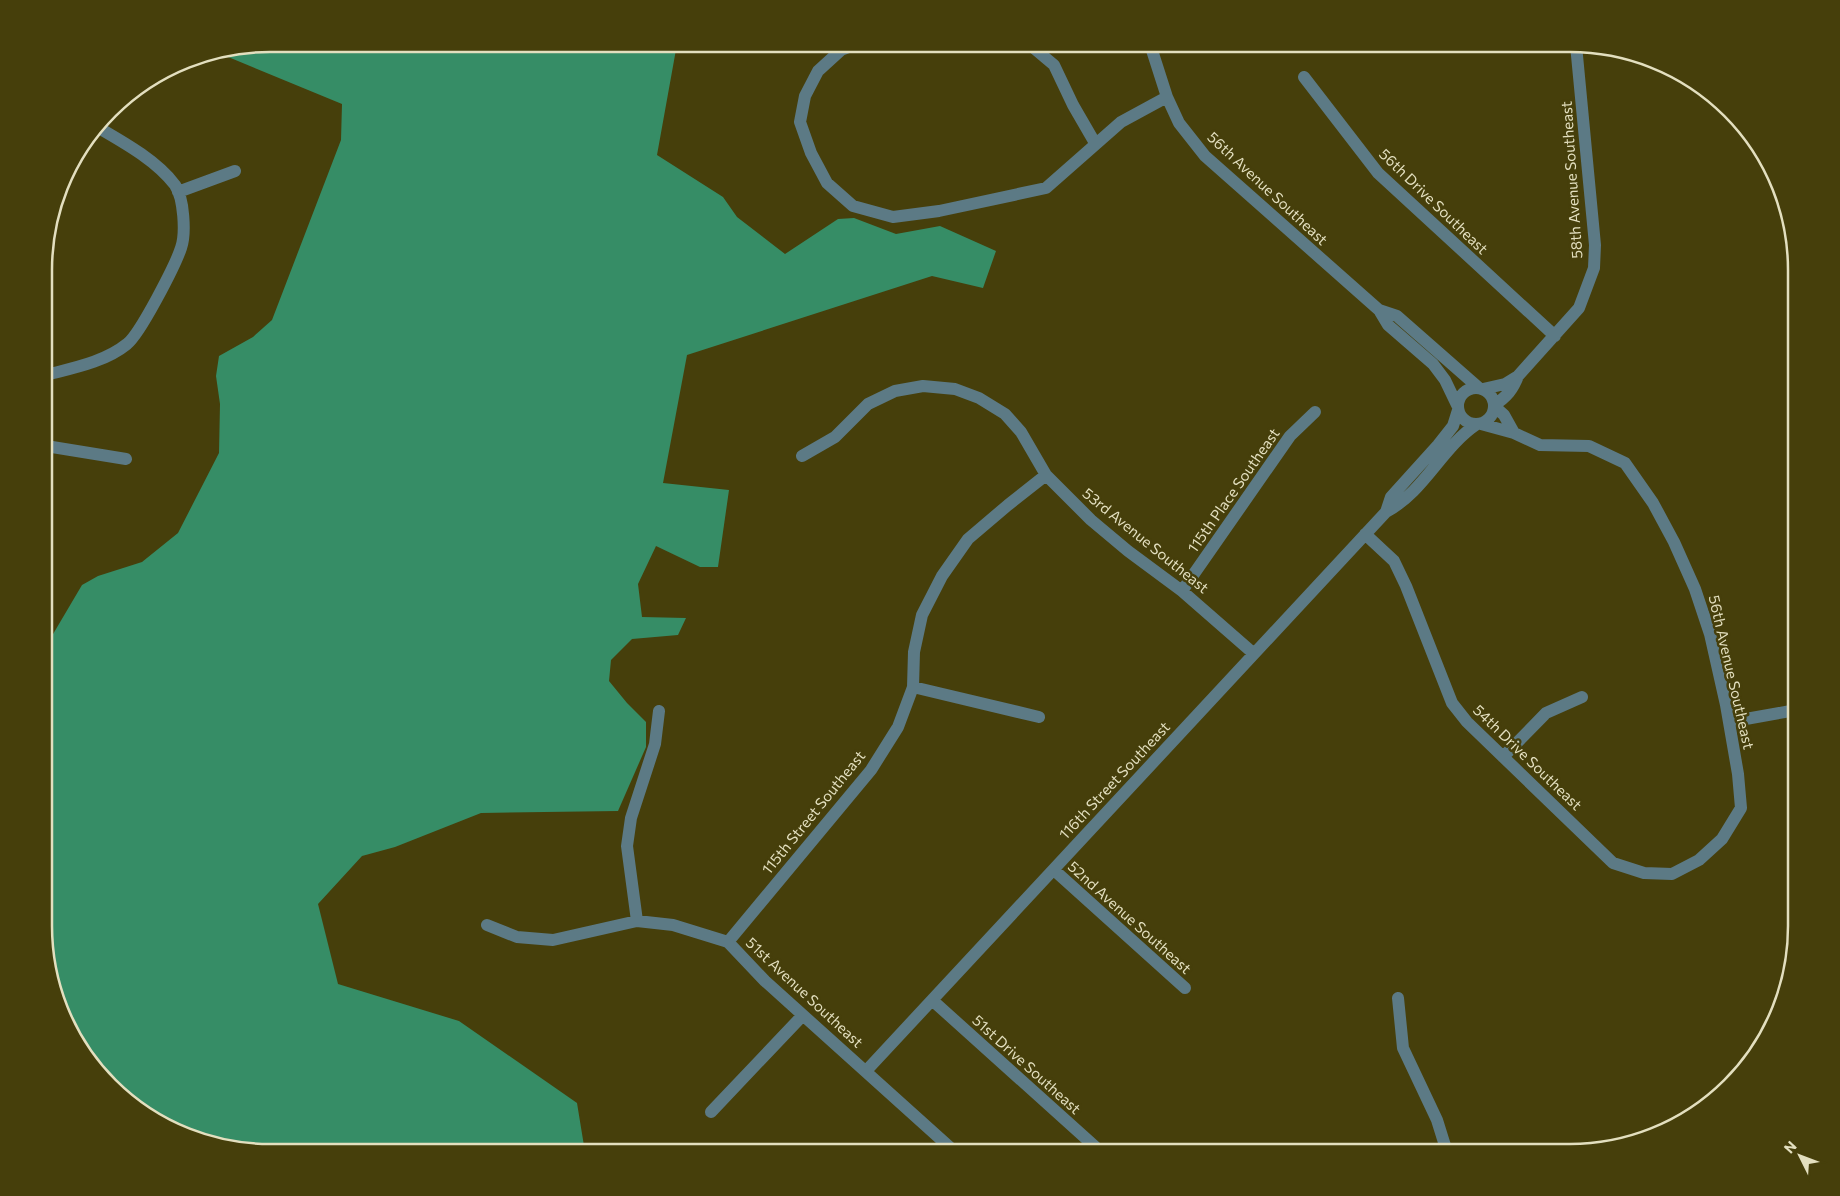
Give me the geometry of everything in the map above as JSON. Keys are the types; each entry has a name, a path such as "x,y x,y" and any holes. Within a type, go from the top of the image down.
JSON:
{"street":[{"path":"839,52 818,70 805,96 800,122 811,153 827,183 853,206 893,217 939,211 1046,188 1121,122 1166,97"},
{"path":"1039,52 1054,65 1073,105 1095,143"},
{"name":"56th Avenue Southeast","path":"1152,52 1166,97 1179,123 1205,156 1379,310 1388,326 1433,364 1445,380 1458,408"},
{"name":"58th Avenue Southeast","path":"1481,389 1505,384 1518,376 1579,308 1594,268 1595,245 1577,53"},
{"name":"56th Drive Southeast","path":"1304,77 1378,173 1555,336"},
{"path":"52,374 107,357 128,344 153,305 182,247 184,222 181,196 176,186 162,171 134,148 104,131"},
{"path":"178,192 234,171"},
{"name":"56th Avenue Southeast","path":"1379,310 1396,316 1481,389"},
{"name":"58th Avenue Southeast","path":"1494,406 1512,390 1518,376"},
{"name":"53rd Avenue Southeast","path":"802,456 835,437 868,404 895,391 923,386 955,389 979,398 1005,414 1021,432 1046,475 1091,520 1128,551 1182,591 1253,653"},
{"path":"1494,406 1491,416 1479,424 1470,424 1464,420 1458,408 1459,399 1467,390 1481,389 1490,394 1494,406 1504,415 1514,433"},
{"name":"116th Street Southeast","path":"1386,512 1391,497 1453,426 1458,408"},
{"name":"115th Place Southeast","path":"1182,591 1290,436 1315,412"},
{"name":"56th Avenue Southeast","path":"1479,424 1514,433 1540,445 1589,446 1625,463 1653,503 1696,589 1710,634 1729,722 1738,774 1741,808 1722,839 1699,860 1672,874"},
{"name":"116th Street Southeast","path":"866,1071 1365,534 1386,512 1400,504 1434,469 1459,438 1479,424"},
{"path":"52,447 126,459"},
{"name":"115th Street Southeast","path":"728,942 871,770 898,727 913,687 914,652 922,616 942,576 968,539 1046,475"},
{"name":"54th Drive Southeast","path":"1365,534 1394,561 1406,586 1452,703 1467,722 1613,863 1644,873 1672,874"},
{"path":"913,687 1039,717"},
{"path":"1503,756 1546,713 1582,697"},
{"path":"637,920 627,846 631,818 655,744 659,711"},
{"path":"1729,722 1788,711"},
{"name":"52nd Avenue Southeast","path":"1054,870 1185,988"},
{"name":"51st Avenue Southeast","path":"487,925 517,937 553,940 637,920 673,925 728,942 765,981 946,1144"},
{"path":"1398,998 1403,1048 1437,1120 1445,1144"},
{"name":"51st Drive Southeast","path":"932,1000 1092,1144"},
{"path":"711,1112 803,1015"}],"green space":[{"path":"271,52 676,52 657,155 723,197 737,217 785,254 838,219 854,218 896,234 940,226 996,251 983,288 932,276 687,355 663,483 729,490 718,567 700,567 656,546 638,584 642,617 686,618 678,635 632,639 611,660 609,681 646,722 646,747 618,811 481,813 395,847 362,856 318,904 338,984 459,1021 577,1103 584,1144 271,1144 242,1142 201,1132 174,1121 149,1107 116,1080 89,1047 69,1009 60,982 54,954 52,925 52,636 82,585 98,576 142,562 178,533 219,453 220,404 216,376 219,356 253,337 272,320 341,140 342,104 228,57"}]}
